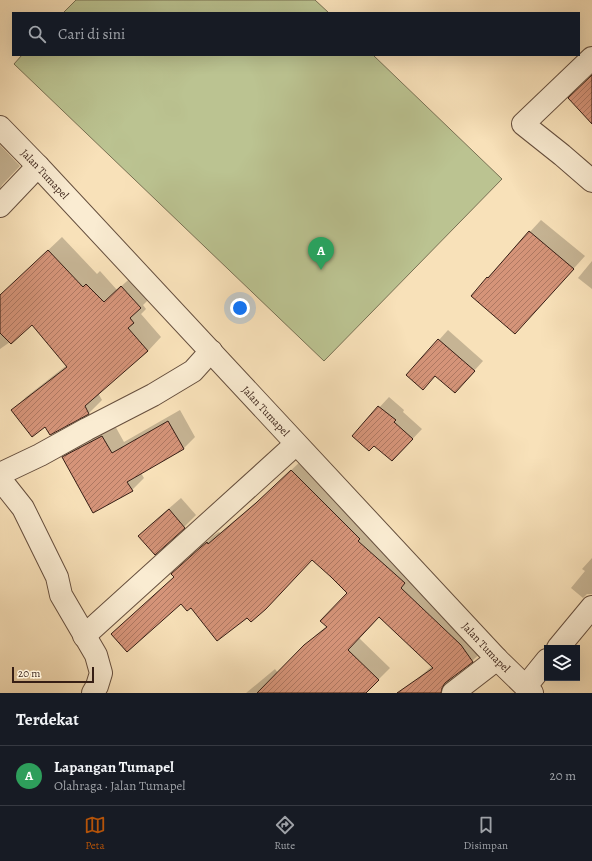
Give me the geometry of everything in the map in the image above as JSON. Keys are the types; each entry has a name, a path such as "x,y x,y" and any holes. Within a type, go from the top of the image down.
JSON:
{"street":[{"path":"592,58 523,124 592,181"},
{"name":"Jalan Tumapel","path":"0,127 211,351 497,659 529,689"},
{"path":"0,206 38,166"},
{"path":"0,474 40,455 153,395 193,371 211,351"},
{"path":"84,636 296,444"},
{"path":"0,481 23,508 56,577 61,595 96,655 101,673 93,693"},
{"path":"560,645 592,607"},
{"path":"453,693 497,659"},
{"path":"529,689 544,665"}],"green space":[{"path":"76,0 315,0 328,12 64,12"},
{"path":"21,56 374,56 502,179 324,361 14,64"}],"building":[{"path":"592,75 592,124 568,98"},
{"path":"529,231 574,269 515,334 471,296"},
{"path":"48,250 83,287 86,284 104,302 121,286 141,308 130,318 134,323 128,328 148,351 85,406 89,414 50,435 45,427 32,437 11,410 67,367 32,325 11,344 0,333 0,295"},
{"path":"438,339 475,371 455,393 435,376 423,390 406,375"},
{"path":"378,406 396,420 394,422 413,439 392,461 374,446 369,451 352,436"},
{"path":"168,421 184,449 127,482 133,491 93,513 62,457 102,436 112,453"},
{"path":"291,470 360,539 358,541 405,583 401,588 461,645 473,662 445,683 441,693 397,693 433,668 379,617 348,650 379,680 366,693 257,693 304,645 327,627 320,621 347,593 312,560 266,609 251,622 247,618 217,641 191,608 187,611 181,604 127,652 111,634 174,577 171,574 201,547 207,542 208,544 256,503"},
{"path":"169,509 185,528 155,555 138,536"}],"place":[{"name":"Lapangan Tumapel","path":"321,270"}]}
